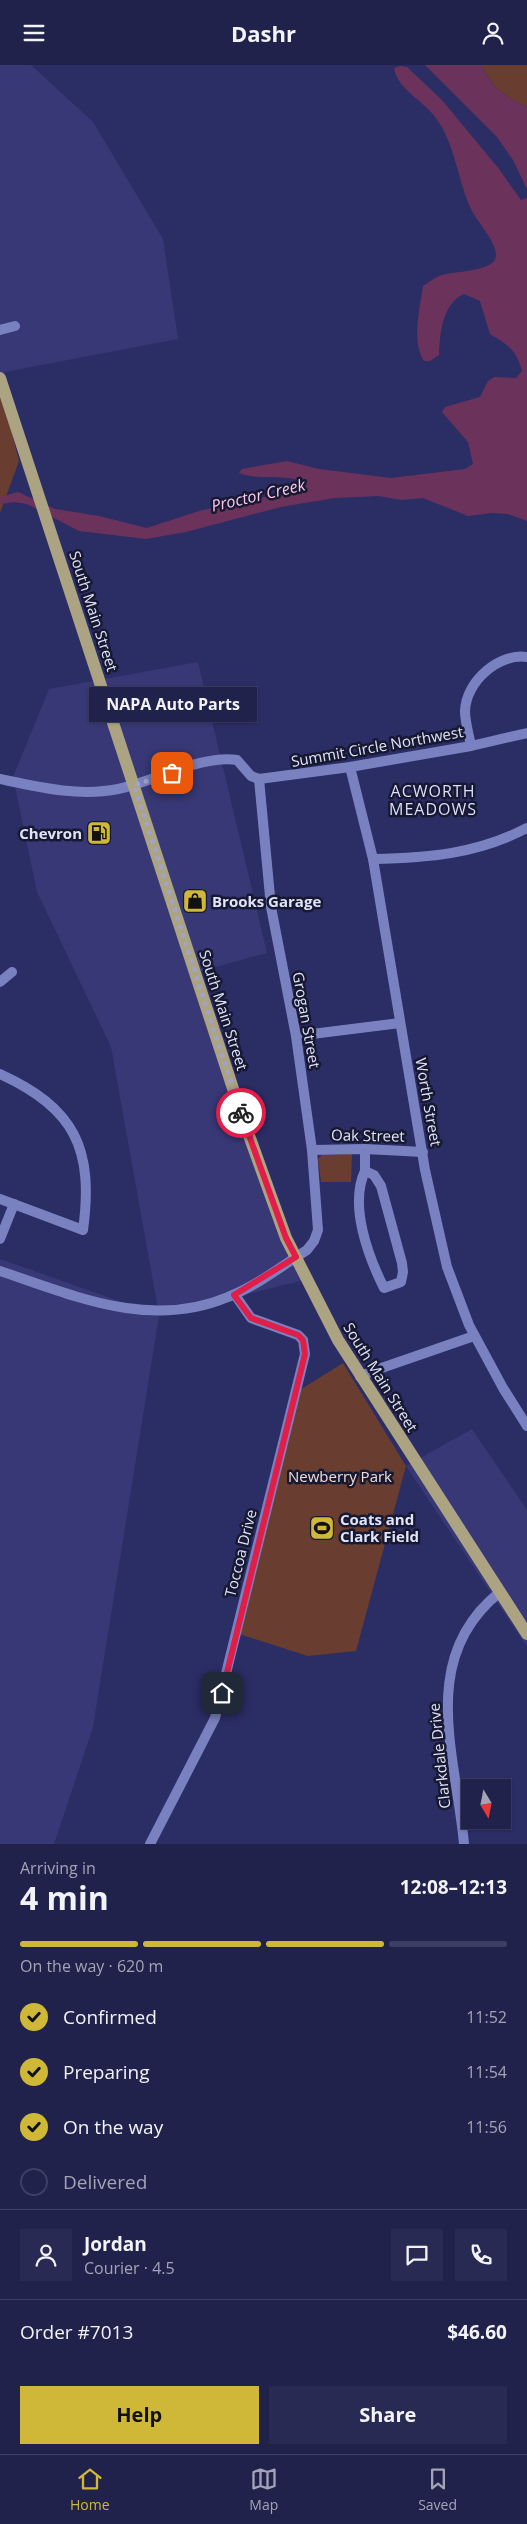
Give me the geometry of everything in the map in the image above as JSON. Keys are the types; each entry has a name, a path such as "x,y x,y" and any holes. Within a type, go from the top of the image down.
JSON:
{"main road":[{"name":"South Main Street","path":"0,378 258,1164 286,1238 328,1323 360,1377 527,1634"}],"street":[{"path":"0,330 14,326"},
{"path":"471,745 465,710 469,693 482,674 497,663 516,656 527,657"},
{"name":"Summit Circle Northwest","path":"258,779 350,767 527,733"},
{"path":"0,779 78,792 103,791 134,785 208,761 227,758 238,761 251,776 258,779"},
{"name":"Worth Street","path":"350,767 373,859 423,1152 447,1267 474,1336 527,1426"},
{"name":"Grogan Street","path":"0,1271 84,1299 153,1312 189,1310 234,1295 311,1246 318,1230 312,1150 296,1036 271,907 258,779"},
{"path":"373,859 429,858 479,847 527,828"},
{"path":"0,982 12,972"},
{"path":"296,1036 400,1023"},
{"path":"0,1073 31,1089 59,1113 76,1139 87,1178 83,1230 0,1199"},
{"path":"365,1171 374,1175 381,1186 404,1272 401,1281 384,1288 370,1257 364,1233 359,1190 365,1171 366,1149"},
{"name":"Oak Street","path":"312,1150 366,1149 423,1152"},
{"path":"0,1239 14,1205"},
{"name":"Toccoa Drive","path":"150,1844 215,1718 305,1354 303,1340 298,1335 251,1318 234,1295"},
{"path":"360,1377 474,1336"},
{"name":"Clarkdale Drive","path":"464,1844 447,1711 449,1673 463,1635 481,1610 500,1592"}],"shaded area":[{"path":"0,65 31,65 93,122 163,239 178,339 0,373"},
{"path":"425,65 481,65 499,91 527,107 527,189 513,160 497,137"},
{"path":"400,66 407,67 442,100 499,169 521,200 527,198 527,521 508,514 491,513 468,516 423,498 402,500 378,496 335,498 281,507 186,532 146,539 79,531 27,504 14,502 0,504 0,497 18,492 55,509 99,516 147,528 199,511 252,499 303,491 307,484 291,478 247,476 239,473 242,469 287,461 319,469 391,478 465,469 473,464 468,442 442,412 445,407 480,397 488,381 494,377 516,378 522,371 517,357 510,348 490,334 480,301 464,294 451,305 447,312 440,338 439,355 430,361 424,361 420,353 417,334 423,286 445,274 490,265 496,256 493,243 472,211 450,146 439,122 399,81 394,68"},
{"path":"198,662 267,953 197,972 304,1280 159,1316 93,1727 54,1844 0,1844 0,1259 159,1315 111,1047 37,892 13,777 49,689"},
{"path":"472,1429 527,1510 527,1647 406,1466"}],"green space":[{"path":"481,65 527,65 527,107 499,91"},
{"path":"0,386 19,461 0,513"},
{"path":"352,1154 351,1182 321,1182 318,1159 322,1155"},
{"name":"Newberry Park","path":"343,1363 406,1466 356,1651 308,1656 239,1634 298,1391"}],"way so far":[{"path":"172,773 134,785 241,1113"}],"place":[{"name":"NAPA Auto Parts","path":"172,773"},
{"name":"Chevron","path":"99,833"},
{"name":"Brooks Garage","path":"195,901"},
{"name":"Coats and Clark Field","path":"322,1528"}],"district":[{"name":"ACWORTH MEADOWS","path":"433,800"}],"route":[{"path":"222,1693 306,1347 298,1335 263,1324 251,1318 234,1295 296,1257 286,1238 241,1113"}],"water label":[{"name":"Proctor Creek","path":"258,495"}]}
